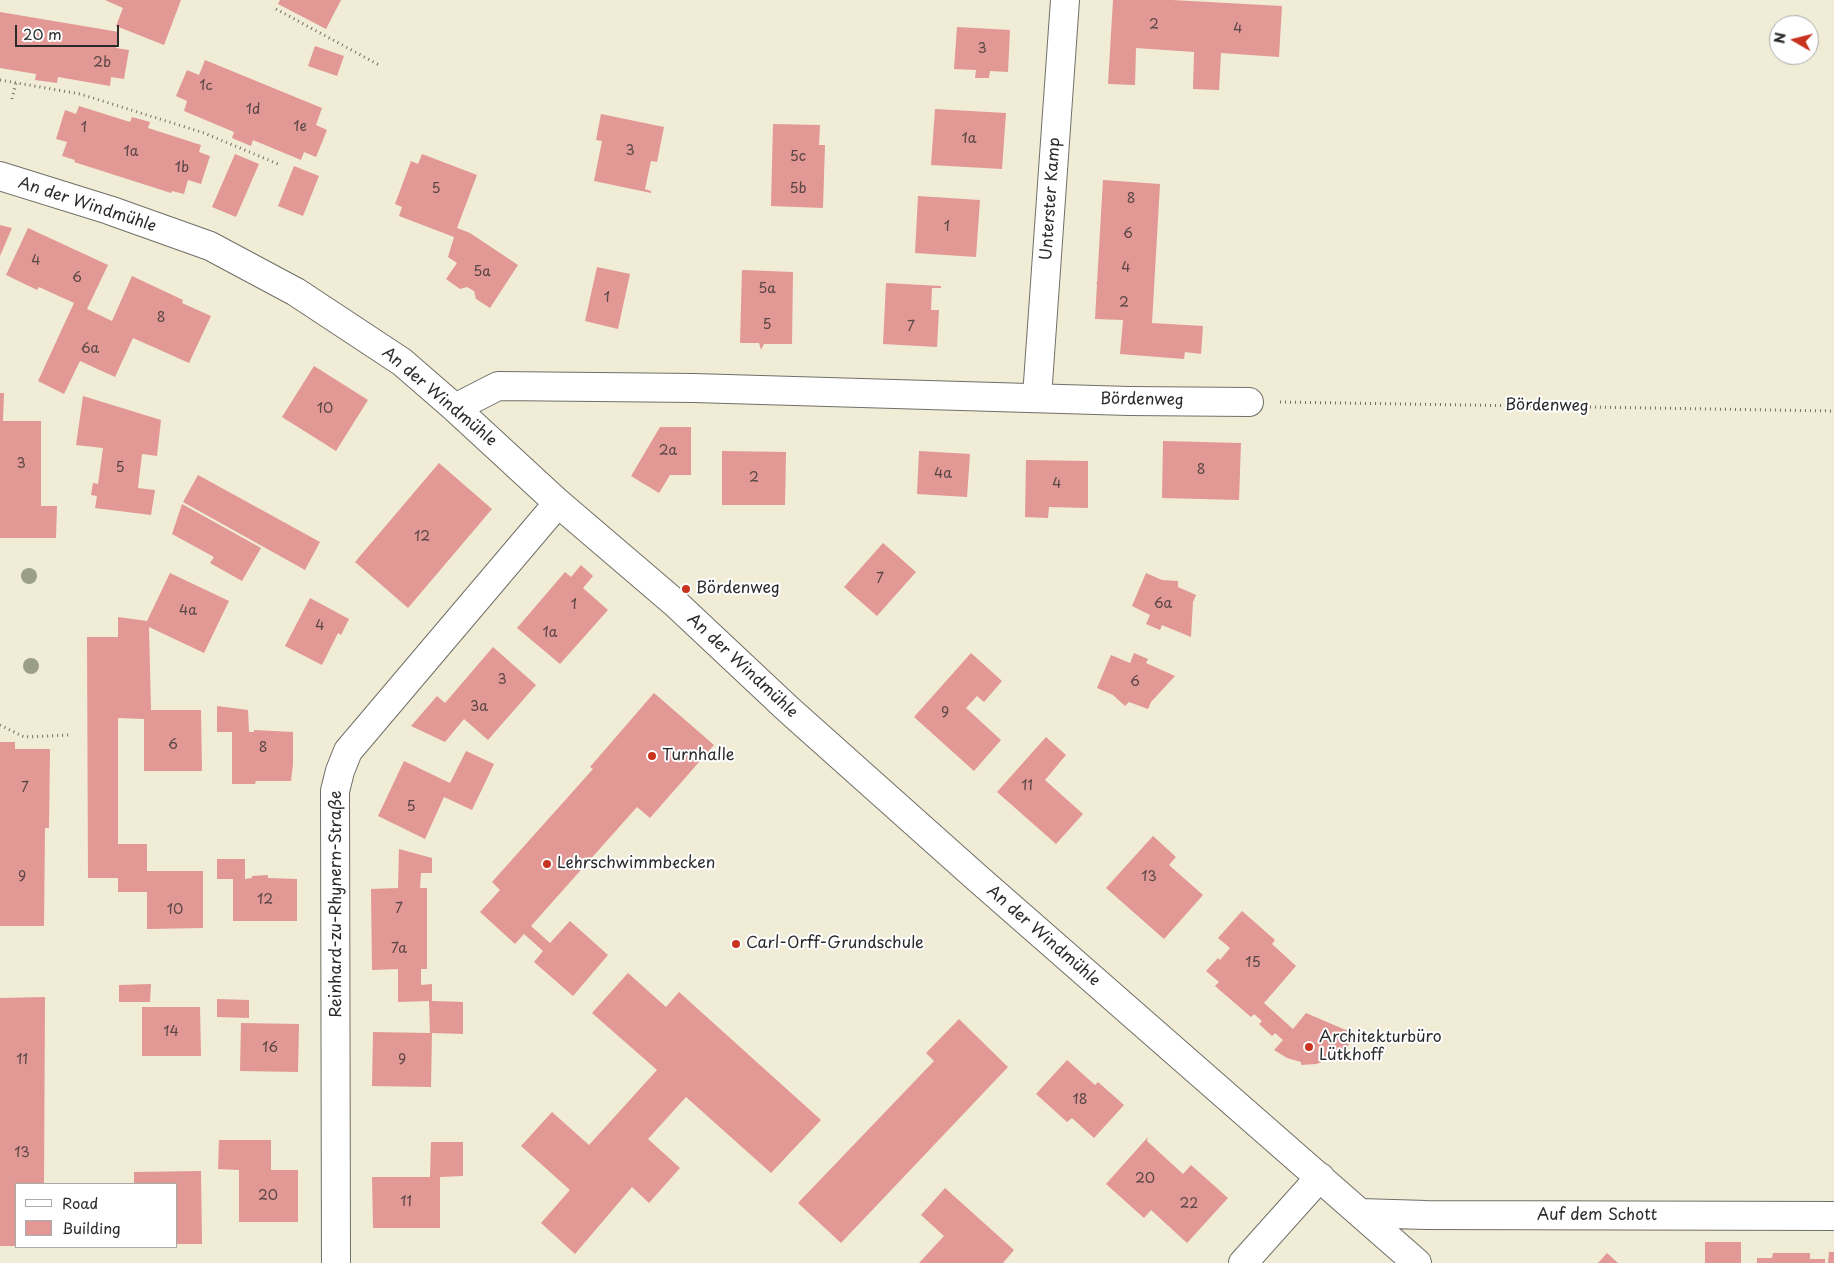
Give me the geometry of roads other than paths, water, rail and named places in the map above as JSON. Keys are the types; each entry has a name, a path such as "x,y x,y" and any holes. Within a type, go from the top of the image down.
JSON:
{"street":[{"name":"Unterster Kamp","path":"1037,397 1065,0"},
{"name":"An der Windmühle","path":"0,176 109,210 217,250 296,292 402,362 558,503 674,603 789,710 975,876 1418,1263"},
{"name":"Bördenweg","path":"455,408 498,386 694,388 1249,402"},
{"name":"Reinhard-zu-Rhynern-Straße","path":"336,1263 335,791 340,770 348,751 558,503"},
{"path":"1243,1263 1320,1177"},
{"name":"Auf dem Schott","path":"1360,1213 1426,1215 1834,1216"}],"place":[{"name":"Bördenweg","path":"686,589"},
{"name":"Turnhalle","path":"652,756"},
{"name":"Lehrschwimmbecken","path":"547,864"},
{"name":"Carl-Orff-Grundschule","path":"736,944"},
{"name":"Architekturbüro Lütkhoff","path":"1309,1047"}]}
